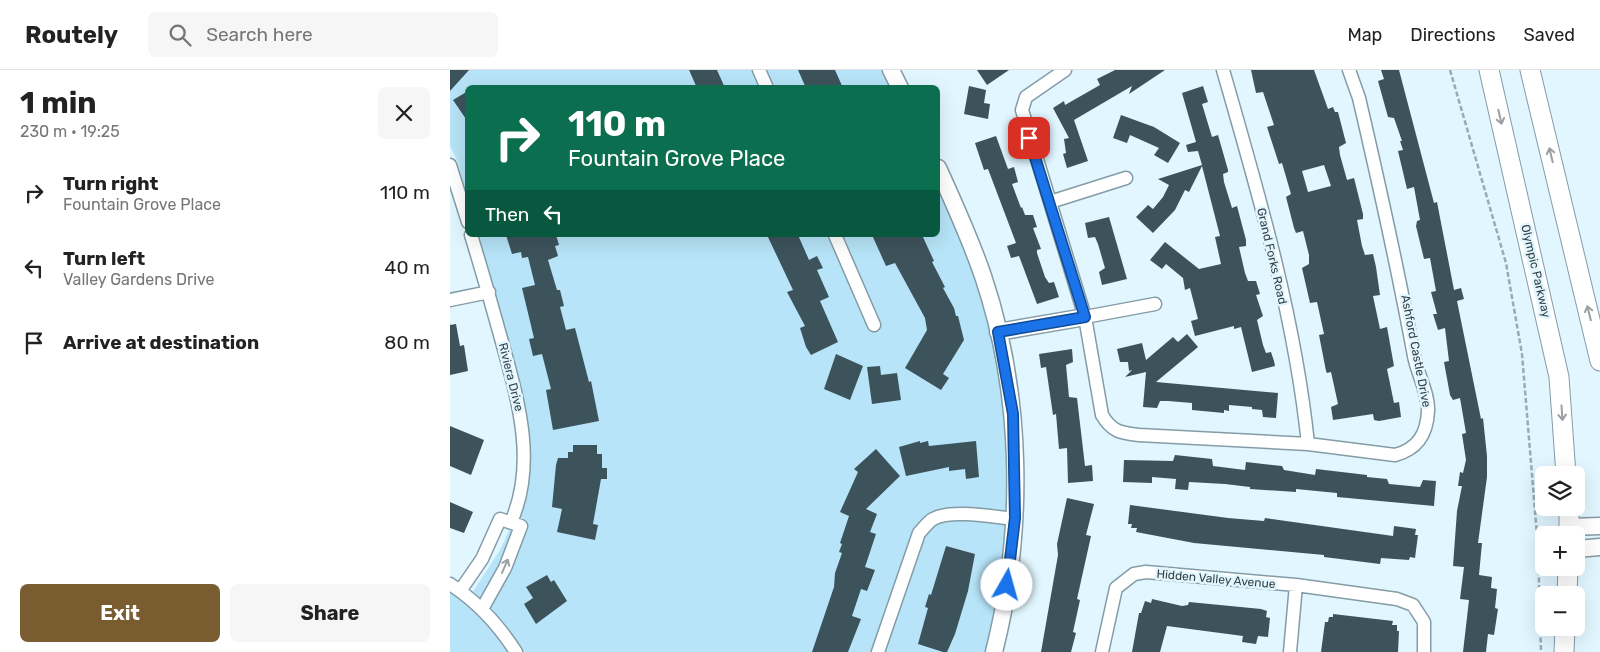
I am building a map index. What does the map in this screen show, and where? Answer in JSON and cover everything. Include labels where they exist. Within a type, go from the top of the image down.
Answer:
[{"type":"main road","name":"Olympic Parkway","points":[[1489,70],[1559,377],[1565,466]]},
{"type":"main road","points":[[1530,70],[1600,360]]},
{"type":"main road","points":[[1564,652],[1565,636]]},
{"type":"street","points":[[759,70],[766,85]]},
{"type":"street","points":[[891,70],[898,85]]},
{"type":"street","name":"Ashford Castle Drive","points":[[1065,70],[1026,98],[1022,110],[1085,317],[1102,415],[1108,426],[1117,433],[1139,436],[1308,444],[1395,455],[1408,452],[1422,440],[1428,409],[1415,360],[1404,293],[1359,98],[1349,70]]},
{"type":"street","name":"Grand Forks Road","points":[[1223,70],[1254,176],[1297,364],[1308,444]]},
{"type":"street","points":[[450,165],[465,212]]},
{"type":"street","points":[[940,172],[962,220],[983,277],[998,332],[1013,414],[1015,518],[1003,618],[994,652]]},
{"type":"street","points":[[1050,202],[1126,178]]},
{"type":"street","name":"Riviera Drive","points":[[472,237],[489,292],[520,406],[524,437],[524,472],[511,522]]},
{"type":"street","points":[[836,237],[874,325]]},
{"type":"street","points":[[450,300],[489,292]]},
{"type":"street","points":[[998,332],[1155,304]]},
{"type":"street","points":[[878,652],[919,533],[926,525],[934,519],[953,514],[1015,518]]},
{"type":"street","points":[[482,609],[505,568],[521,526],[500,519],[482,559],[455,587],[482,609],[504,634],[516,652]]},
{"type":"street","points":[[1585,528],[1600,526]]},
{"type":"street","points":[[1585,549],[1600,548]]},
{"type":"street","name":"Hidden Valley Avenue","points":[[1102,652],[1116,588],[1134,574],[1146,572],[1296,585],[1397,599],[1413,604],[1424,622],[1424,652]]},
{"type":"street","points":[[1290,652],[1296,585]]},
{"type":"path","points":[[1450,70],[1506,263],[1522,354],[1535,509]]},
{"type":"path","points":[[1536,516],[1541,652]]},
{"type":"shaded area","points":[[450,70],[892,70],[899,85],[465,85],[465,189],[457,160],[450,146]]},
{"type":"shaded area","points":[[940,171],[983,275],[1016,464],[995,652],[450,652],[450,578],[472,593],[500,550],[511,526],[524,438],[477,237],[940,237]]},
{"type":"building","points":[[450,70],[469,70],[450,91]]},
{"type":"building","points":[[689,70],[717,70],[724,85],[696,85]]},
{"type":"building","points":[[798,70],[835,70],[842,85],[805,85]]},
{"type":"building","points":[[977,70],[1009,70],[987,85]]},
{"type":"building","points":[[1115,70],[1165,70],[1129,94],[1132,86],[1074,120],[1088,161],[1067,168],[1063,154],[1066,153],[1064,139],[1069,138],[1053,108],[1064,101],[1065,105],[1100,85],[1097,79]]},
{"type":"building","points":[[1251,70],[1314,70],[1328,109],[1333,107],[1335,112],[1338,112],[1346,143],[1339,147],[1340,155],[1347,180],[1354,178],[1363,214],[1363,219],[1357,220],[1365,255],[1373,254],[1380,295],[1373,296],[1380,329],[1387,327],[1394,366],[1387,369],[1394,403],[1399,402],[1401,417],[1379,421],[1374,420],[1373,414],[1333,420],[1331,407],[1338,404],[1331,372],[1327,373],[1326,371],[1319,335],[1324,334],[1317,302],[1310,303],[1302,268],[1309,264],[1309,255],[1303,231],[1296,233],[1294,228],[1286,197],[1291,194],[1282,163],[1279,164],[1267,127],[1274,125],[1263,92],[1256,93]],"holes":[[[1324,165],[1331,186],[1308,192],[1302,171]]]},
{"type":"building","points":[[1381,70],[1399,70],[1434,203],[1437,202],[1454,290],[1461,288],[1464,299],[1457,301],[1481,419],[1483,418],[1487,456],[1487,477],[1478,543],[1482,543],[1479,575],[1492,577],[1491,588],[1497,589],[1495,608],[1498,609],[1494,635],[1488,634],[1486,652],[1463,652],[1469,600],[1460,599],[1464,567],[1453,566],[1457,511],[1462,486],[1458,486],[1460,472],[1463,473],[1466,460],[1462,434],[1466,433],[1460,398],[1453,400],[1450,395],[1444,362],[1449,361],[1445,328],[1438,330],[1433,314],[1437,314],[1431,292],[1436,291],[1430,258],[1424,259],[1416,226],[1417,221],[1420,220],[1414,187],[1407,189],[1398,151],[1403,150],[1400,141],[1402,141],[1394,118],[1388,117],[1378,81],[1384,79]]},
{"type":"building","points":[[969,86],[986,90],[984,103],[990,104],[988,119],[964,114]]},
{"type":"building","points":[[1203,86],[1208,102],[1202,104],[1212,137],[1218,135],[1228,170],[1228,172],[1223,174],[1224,182],[1232,208],[1237,206],[1246,240],[1246,246],[1239,247],[1245,273],[1248,281],[1256,281],[1260,294],[1256,295],[1263,316],[1257,320],[1263,345],[1266,353],[1271,352],[1275,366],[1252,372],[1241,327],[1234,329],[1234,326],[1195,336],[1191,321],[1198,319],[1190,288],[1185,290],[1183,278],[1166,264],[1162,269],[1150,260],[1165,242],[1199,269],[1221,264],[1215,237],[1220,236],[1202,166],[1189,192],[1185,190],[1175,210],[1153,233],[1136,217],[1148,205],[1153,209],[1163,197],[1169,185],[1158,179],[1202,165],[1198,151],[1188,152],[1186,145],[1196,142],[1182,93]]},
{"type":"building","points":[[465,93],[465,118],[453,100]]},
{"type":"building","points":[[1121,115],[1154,127],[1180,143],[1168,163],[1154,155],[1159,148],[1130,135],[1127,143],[1113,138]]},
{"type":"building","points":[[996,136],[1008,169],[1014,167],[1018,182],[1012,184],[1021,208],[1025,215],[1033,215],[1037,227],[1033,228],[1041,249],[1037,250],[1037,253],[1045,277],[1049,283],[1054,282],[1059,297],[1037,304],[1019,256],[1011,258],[1007,246],[1016,243],[988,169],[984,170],[975,143]]},
{"type":"building","points":[[1109,217],[1127,279],[1102,285],[1099,272],[1105,268],[1095,237],[1088,238],[1085,223]]},
{"type":"building","points":[[507,237],[557,237],[559,245],[555,246],[558,256],[548,260],[557,290],[560,290],[564,306],[560,307],[566,330],[575,328],[589,382],[591,381],[599,421],[553,430],[546,390],[551,389],[542,354],[533,356],[529,339],[534,338],[522,288],[535,285],[528,257],[522,258],[521,252],[512,254]]},
{"type":"building","points":[[768,237],[799,237],[809,260],[817,256],[823,268],[817,270],[829,297],[820,301],[838,342],[811,355],[806,347],[800,328],[805,326],[787,292],[793,290]]},
{"type":"building","points":[[873,237],[923,237],[934,261],[932,262],[945,287],[943,288],[954,308],[956,316],[958,316],[964,340],[943,374],[949,378],[941,390],[905,368],[927,330],[925,318],[895,263],[886,266]]},
{"type":"building","points":[[456,324],[460,346],[464,345],[468,371],[450,375],[450,325]]},
{"type":"building","points":[[1187,334],[1198,347],[1156,382],[1278,393],[1276,418],[1263,417],[1262,410],[1252,409],[1252,407],[1229,405],[1229,411],[1224,410],[1224,413],[1192,410],[1192,403],[1168,401],[1160,401],[1157,408],[1143,407],[1146,372],[1125,377],[1132,370],[1129,371],[1128,362],[1120,362],[1117,349],[1142,343],[1146,360],[1173,337],[1178,342]]},
{"type":"building","points":[[1072,349],[1073,362],[1066,365],[1069,397],[1077,398],[1085,466],[1092,465],[1093,481],[1068,483],[1067,448],[1059,449],[1056,414],[1053,415],[1046,367],[1041,368],[1039,354]]},
{"type":"building","points":[[836,354],[863,366],[850,400],[824,389]]},
{"type":"building","points":[[880,366],[881,375],[897,373],[901,400],[872,404],[867,367]]},
{"type":"building","points":[[450,426],[484,440],[471,475],[450,466]]},
{"type":"building","points":[[920,441],[920,443],[928,441],[929,446],[976,441],[979,477],[966,479],[965,469],[949,471],[949,467],[906,476],[899,447]]},
{"type":"building","points":[[573,445],[597,445],[597,454],[602,454],[602,468],[607,468],[607,479],[601,479],[593,524],[598,525],[595,540],[557,532],[562,509],[552,507],[556,465],[558,458],[568,458],[568,452],[573,452]]},
{"type":"building","points":[[876,449],[900,476],[866,509],[877,514],[870,532],[876,534],[865,567],[875,570],[867,591],[861,589],[852,616],[861,619],[848,652],[812,652],[834,587],[835,573],[842,553],[839,552],[842,544],[840,543],[849,516],[840,512],[858,472],[854,469]]},
{"type":"building","points":[[1175,455],[1212,459],[1213,466],[1245,470],[1246,462],[1282,466],[1284,470],[1315,475],[1316,469],[1367,475],[1367,477],[1387,479],[1389,484],[1420,487],[1423,480],[1436,481],[1434,506],[1337,497],[1337,493],[1296,489],[1296,492],[1250,489],[1250,487],[1225,484],[1189,482],[1188,490],[1175,489],[1176,479],[1152,477],[1152,483],[1123,482],[1124,460],[1173,461]]},
{"type":"building","points":[[1067,498],[1094,504],[1086,535],[1091,536],[1077,599],[1080,600],[1073,632],[1076,633],[1071,652],[1041,652],[1058,555],[1057,544]]},
{"type":"building","points":[[450,502],[473,512],[464,533],[450,528]]},
{"type":"building","points":[[1130,505],[1228,518],[1264,521],[1265,518],[1393,536],[1394,526],[1416,529],[1415,535],[1418,535],[1415,558],[1410,557],[1409,560],[1381,558],[1380,564],[1324,557],[1324,555],[1194,543],[1136,532],[1137,528],[1131,528],[1132,524],[1128,524]]},
{"type":"building","points":[[946,546],[975,554],[968,591],[955,634],[947,652],[943,652],[918,644],[928,608],[925,607],[929,594],[931,595]]},
{"type":"building","points":[[547,575],[551,582],[554,580],[567,601],[536,624],[524,604],[533,598],[526,587]]},
{"type":"building","points":[[1152,599],[1182,606],[1188,605],[1189,602],[1261,609],[1267,611],[1266,617],[1270,618],[1268,637],[1258,636],[1256,644],[1242,642],[1243,636],[1167,626],[1160,652],[1132,652],[1139,613],[1141,613],[1145,601],[1151,603]]},
{"type":"building","points":[[1333,614],[1393,621],[1392,625],[1397,625],[1397,631],[1399,631],[1398,652],[1321,652],[1325,622],[1328,622],[1329,617],[1333,617]]},
{"type":"route","points":[[1007,585],[1015,518],[1013,414],[998,332],[1085,317],[1029,138]]}]
